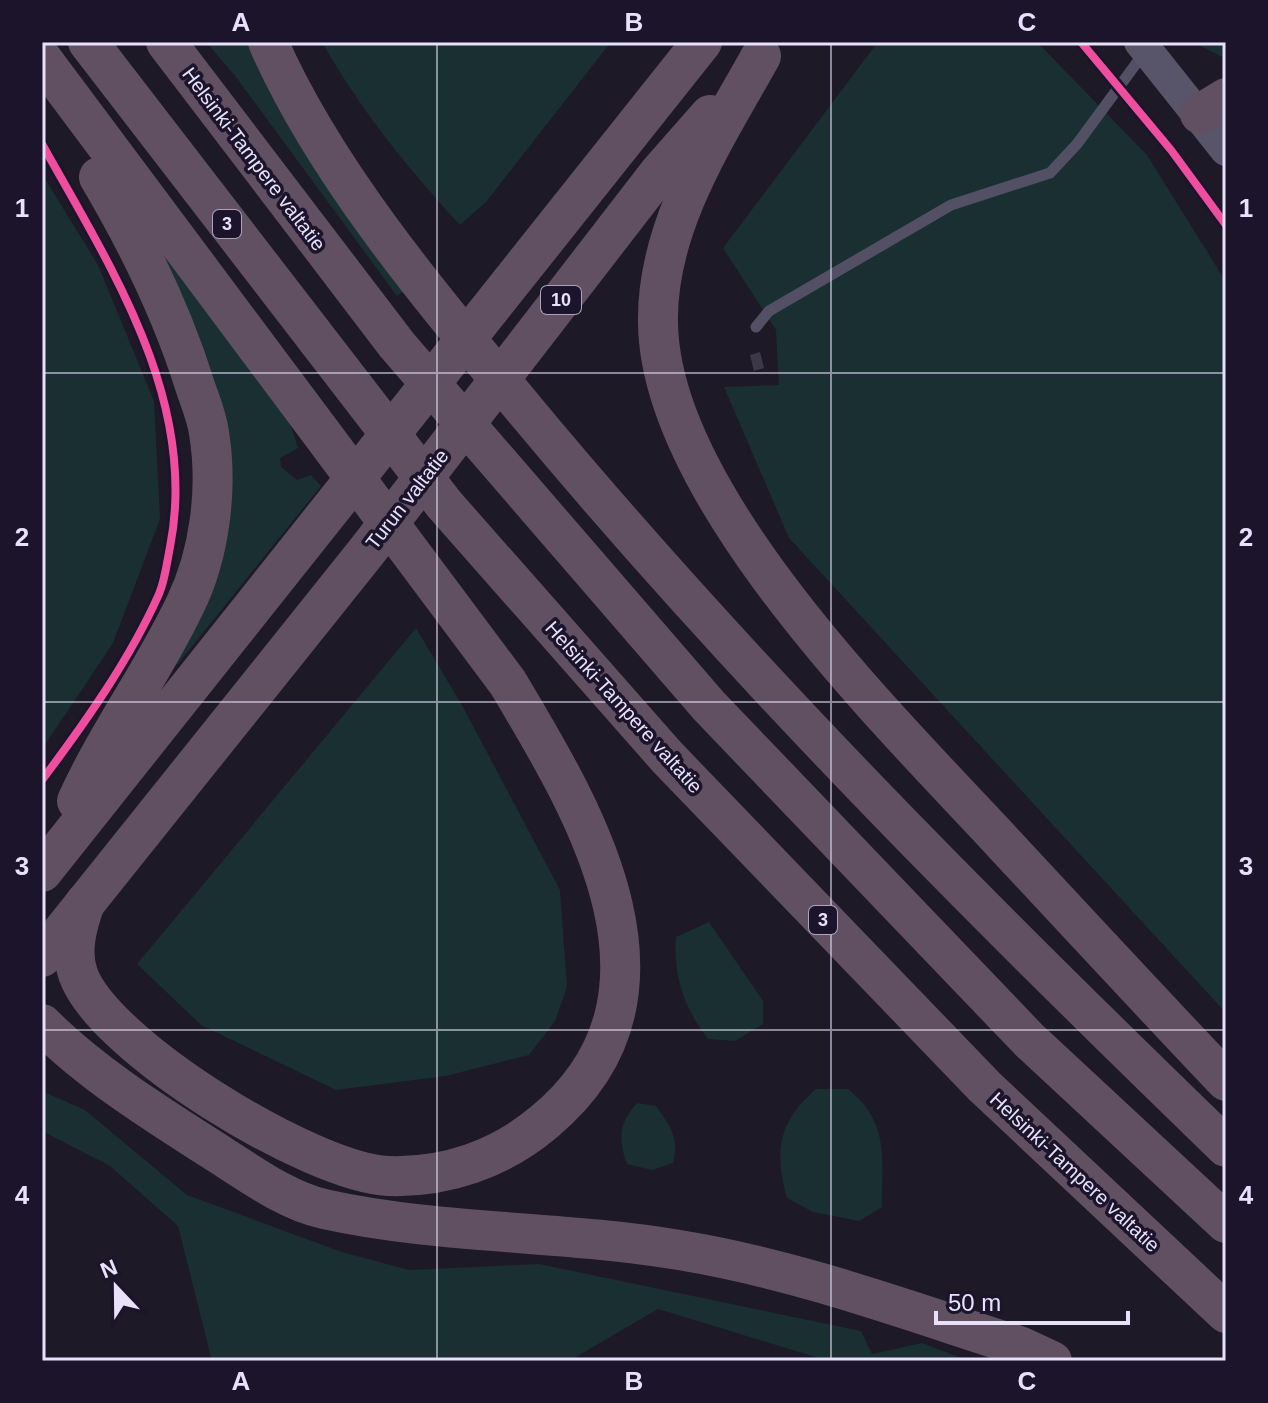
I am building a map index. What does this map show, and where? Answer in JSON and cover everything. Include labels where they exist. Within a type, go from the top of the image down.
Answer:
[{"type":"highway","name":"Helsinki-Tampere valtatie","points":[[88,42],[444,504],[667,757],[985,1087],[1226,1313]]},
{"type":"highway","name":"Helsinki-Tampere valtatie","points":[[166,42],[397,345],[498,466],[709,706],[1018,1029],[1226,1223]]},
{"type":"highway","points":[[268,42],[360,200],[434,301],[553,444],[720,636],[839,762],[960,886],[1226,1147]]},
{"type":"highway","name":"10","points":[[45,868],[702,42]]},
{"type":"highway","points":[[767,49],[704,157],[676,224],[664,267],[658,322],[666,382],[679,428],[739,532],[838,661],[910,743],[1226,1081]]},
{"type":"highway","name":"Turun valtatie","points":[[42,957],[367,551],[659,173],[767,49]]},
{"type":"highway","points":[[42,59],[79,113],[508,683],[579,806],[606,869],[619,925],[618,981],[611,1022],[595,1064],[569,1102],[533,1131],[487,1158],[441,1175],[386,1176],[338,1165],[269,1135],[210,1101],[103,1013],[88,994],[75,957],[85,903]]},
{"type":"highway","points":[[45,868],[93,766],[187,602],[207,539],[211,489],[209,432],[188,365],[134,238],[87,156],[79,113]]},
{"type":"highway","points":[[47,1034],[191,1136],[264,1183],[321,1209],[473,1231],[578,1237],[677,1249],[769,1267],[1022,1347],[1052,1361]]},
{"type":"main road","points":[[1144,46],[1213,106],[1226,150]]},
{"type":"lane","points":[[756,327],[769,311],[951,205],[1050,173],[1077,144],[1144,46]]},
{"type":"green space","points":[[206,42],[248,42],[256,62],[409,287],[397,296],[236,77]]},
{"type":"green space","points":[[322,42],[611,42],[486,202],[460,225],[385,137]]},
{"type":"green space","points":[[878,42],[1037,42],[1147,155],[1226,282],[1226,1013],[789,538],[724,387],[779,385],[776,330],[723,248]]},
{"type":"green space","points":[[1193,42],[1226,42],[1226,59]]},
{"type":"green space","points":[[42,174],[98,265],[154,401],[160,519],[113,643],[42,749]]},
{"type":"green space","points":[[158,249],[164,250],[286,410],[298,448],[280,458],[281,467],[297,480],[311,475],[321,486],[177,665],[173,660],[221,524]]},
{"type":"green space","points":[[416,628],[463,707],[560,890],[567,987],[555,1021],[529,1055],[446,1076],[336,1090],[201,1025],[137,964]]},
{"type":"green space","points":[[709,922],[763,1001],[763,1024],[735,1041],[708,1039],[692,1015],[678,978],[676,937]]},
{"type":"green space","points":[[816,1089],[848,1089],[862,1102],[877,1129],[882,1158],[882,1207],[859,1221],[813,1212],[787,1198],[781,1166],[782,1138],[794,1113]]},
{"type":"green space","points":[[44,1092],[85,1110],[187,1195],[342,1252],[409,1270],[539,1264],[861,1331],[872,1354],[922,1343],[969,1361],[829,1361],[658,1309],[569,1361],[212,1361],[178,1226],[110,1166],[42,1131]]},
{"type":"green space","points":[[637,1103],[656,1106],[666,1120],[674,1139],[673,1163],[652,1170],[627,1164],[622,1132],[627,1117]]},
{"type":"building","points":[[760,352],[764,368],[754,371],[750,355]]},
{"type":"cycle path","points":[[1081,42],[1171,150],[1226,225]]},
{"type":"cycle path","points":[[42,144],[95,238],[142,336],[160,387],[172,440],[176,493],[170,547],[159,594],[106,690],[42,780]]}]
